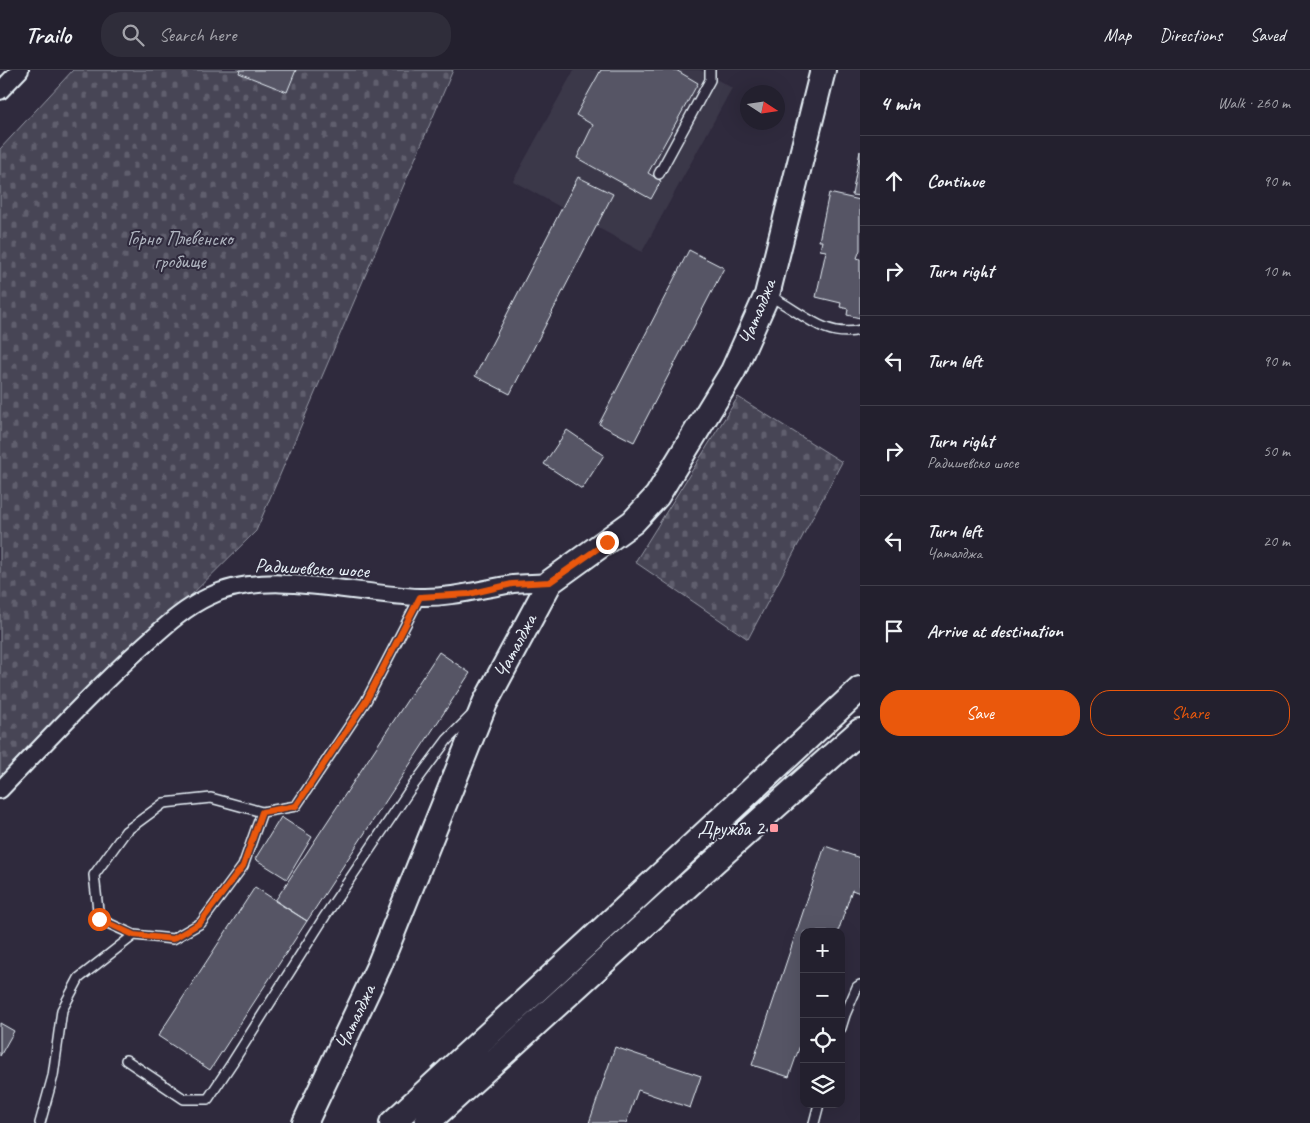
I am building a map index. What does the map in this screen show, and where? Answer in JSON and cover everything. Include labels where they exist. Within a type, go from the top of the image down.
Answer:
[{"type":"street","points":[[0,90],[20,70]]},
{"type":"street","name":"Чаталджа","points":[[305,1123],[379,966],[485,703],[550,582],[633,522],[657,496],[733,371],[767,294],[823,70]]},
{"type":"street","name":"Радишевско шосе","points":[[0,790],[110,675],[181,612],[211,595],[242,586],[274,584],[420,597],[469,594],[512,584],[550,582]]},
{"type":"street","points":[[392,1123],[582,949],[860,689]]},
{"type":"street","points":[[427,1123],[606,961],[708,865],[860,731]]},
{"type":"lane","points":[[659,174],[710,80],[710,70]]},
{"type":"lane","points":[[767,294],[778,299],[812,322],[832,331],[860,330]]},
{"type":"lane","points":[[262,812],[243,866],[200,923],[173,939],[134,935],[99,919],[94,875],[126,831],[164,803],[211,798],[262,812],[296,806],[366,701],[420,597]]},
{"type":"lane","points":[[126,1060],[184,1099],[208,1099],[325,916],[409,791],[447,740],[485,703]]},
{"type":"lane","points":[[40,1123],[52,1076],[62,1010],[78,978],[134,935]]},
{"type":"lane","points":[[845,1018],[857,987],[860,985]]},
{"type":"lane","points":[[814,1123],[818,1108]]},
{"type":"shaded area","points":[[574,70],[700,70],[732,88],[642,252],[513,181]]},
{"type":"green space","name":"Горно Плевенско гробище","points":[[73,70],[453,70],[256,531],[0,784],[0,149]]},
{"type":"green space","points":[[738,397],[842,462],[748,639],[635,562]]},
{"type":"building","points":[[240,70],[296,70],[287,92],[239,73]]},
{"type":"building","points":[[601,70],[676,70],[698,83],[648,173],[661,181],[651,199],[577,158],[593,125],[576,115]]},
{"type":"building","points":[[860,151],[860,196],[852,195]]},
{"type":"building","points":[[578,177],[613,194],[510,394],[475,376]]},
{"type":"building","points":[[829,193],[860,200],[860,250],[857,258],[860,259],[860,318],[847,315],[848,309],[840,307],[841,303],[816,297],[826,251],[820,250],[822,241],[819,241]]},
{"type":"building","points":[[689,250],[724,268],[634,442],[599,424]]},
{"type":"building","points":[[567,430],[604,455],[582,489],[544,464]]},
{"type":"building","points":[[439,652],[470,673],[307,921],[275,901]]},
{"type":"building","points":[[281,817],[312,837],[287,879],[255,859]]},
{"type":"building","points":[[825,846],[860,858],[860,893],[852,890],[839,928],[800,928],[800,1045],[789,1077],[752,1065]]},
{"type":"building","points":[[255,887],[307,921],[210,1070],[158,1036]]},
{"type":"building","points":[[0,1023],[14,1031],[0,1056]]},
{"type":"building","points":[[615,1047],[701,1076],[690,1108],[638,1090],[626,1123],[589,1123]]},
{"type":"place","name":"Дружба 2","points":[[774,828]]},
{"type":"route","points":[[99,919],[134,935],[173,939],[200,923],[243,866],[262,812],[296,806],[366,701],[420,597],[469,594],[512,584],[550,582],[607,542]]}]
